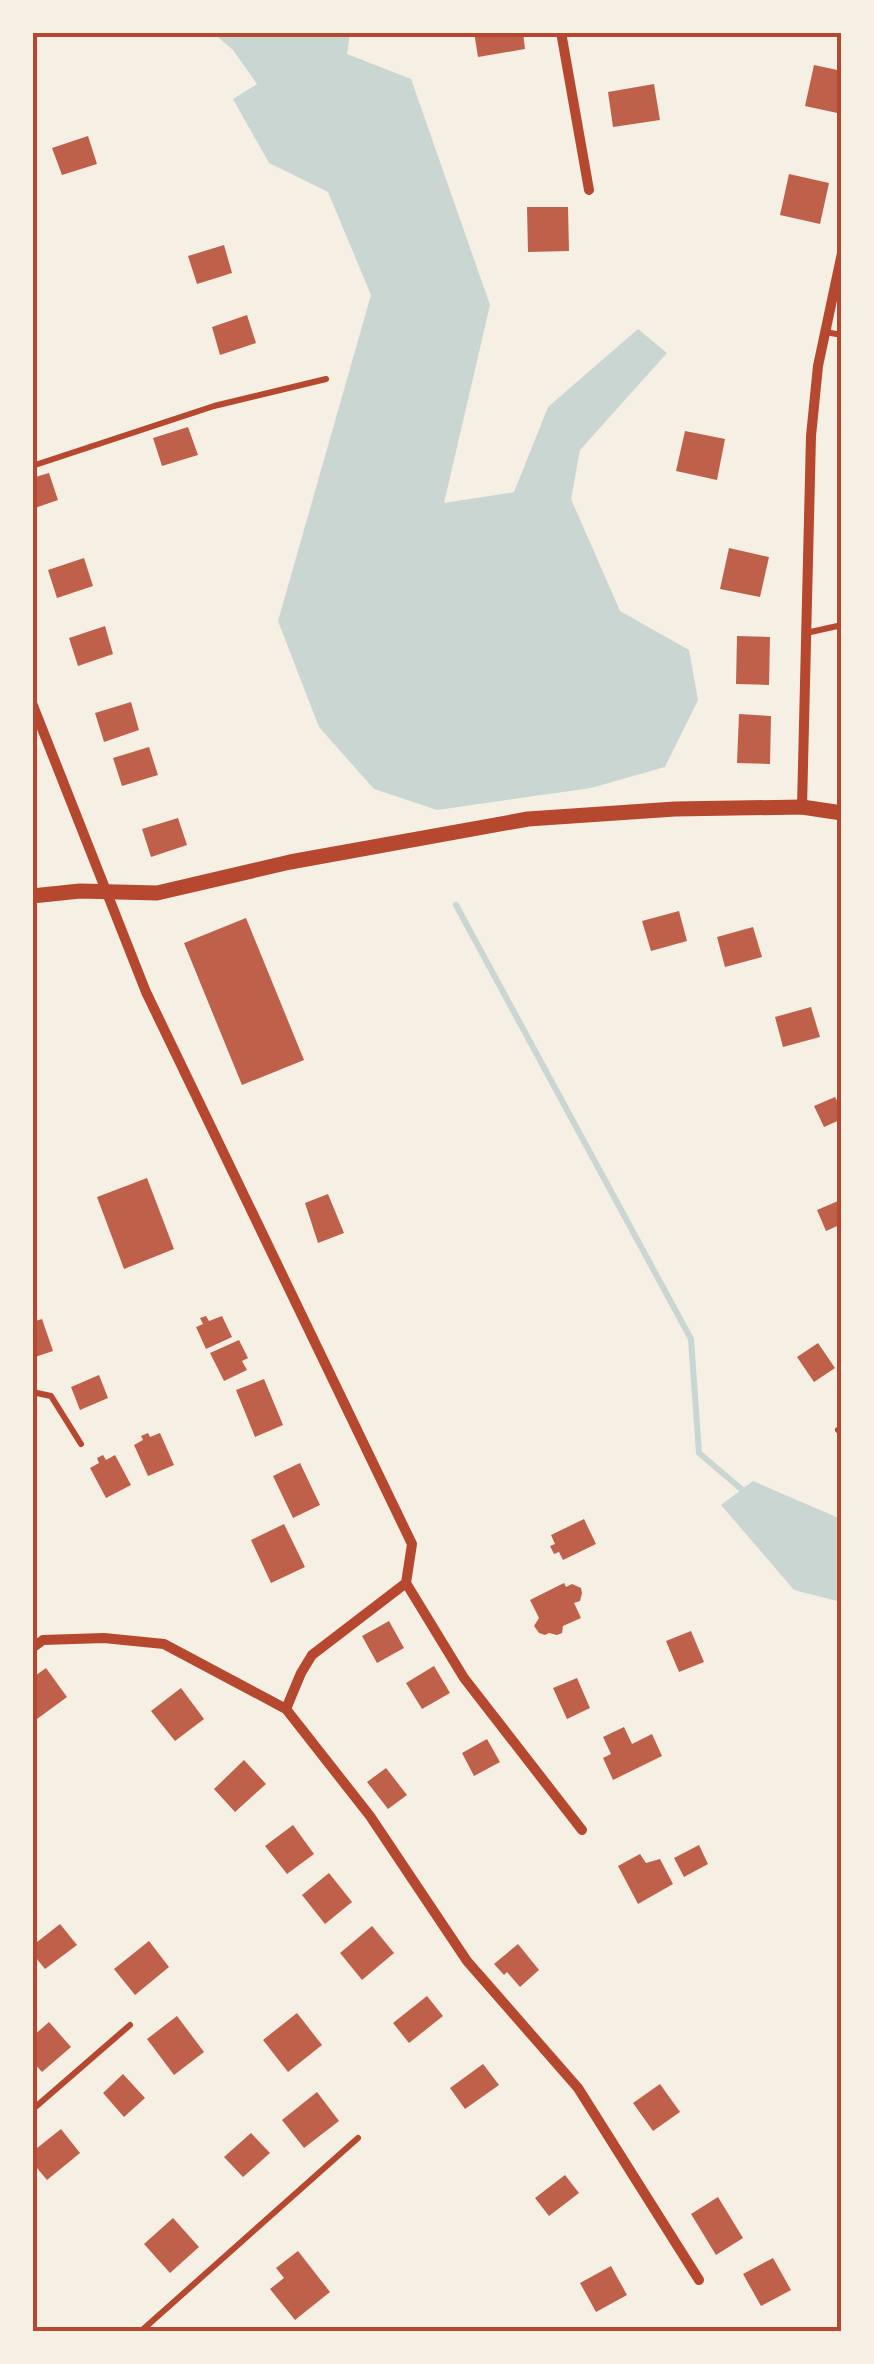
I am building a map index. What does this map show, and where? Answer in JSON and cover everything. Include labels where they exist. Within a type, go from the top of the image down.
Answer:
[{"type":"street","points":[[561,32],[588,190]]},
{"type":"street","points":[[802,807],[811,436],[818,366],[842,254]]},
{"type":"street","points":[[32,703],[146,992],[412,1544],[406,1583],[464,1678],[582,1830]]},
{"type":"street","points":[[32,896],[80,891],[157,893],[290,862],[528,819],[639,810],[802,807],[842,813]]},
{"type":"street","points":[[286,1709],[312,1655],[406,1583]]},
{"type":"street","points":[[32,1648],[42,1640],[104,1638],[164,1644],[286,1709],[370,1816],[467,1961],[578,2088],[699,2280]]},
{"type":"lane","points":[[825,332],[842,334]]},
{"type":"lane","points":[[32,466],[214,406],[326,379]]},
{"type":"lane","points":[[806,633],[842,625]]},
{"type":"lane","points":[[32,1392],[51,1396],[81,1444]]},
{"type":"lane","points":[[32,2110],[130,2025]]},
{"type":"lane","points":[[140,2332],[358,2138]]},
{"type":"shaded area","points":[[213,33],[350,33],[347,54],[411,79],[490,305],[444,503],[514,492],[548,407],[638,329],[667,353],[580,450],[571,499],[620,611],[689,650],[698,700],[665,767],[591,788],[437,810],[374,789],[319,727],[278,621],[371,295],[328,192],[269,163],[233,99],[257,84],[233,50]]},
{"type":"shaded area","points":[[753,1481],[841,1519],[841,1602],[794,1590],[721,1505]]},
{"type":"building","points":[[474,32],[523,32],[525,49],[478,57]]},
{"type":"building","points":[[814,65],[842,71],[842,114],[805,106]]},
{"type":"building","points":[[654,84],[660,120],[613,127],[608,92]]},
{"type":"building","points":[[88,136],[97,164],[62,175],[52,148]]},
{"type":"building","points":[[789,174],[829,183],[820,224],[780,215]]},
{"type":"building","points":[[527,207],[568,207],[569,251],[528,252]]},
{"type":"building","points":[[224,245],[232,273],[197,284],[188,256]]},
{"type":"building","points":[[247,315],[256,343],[220,355],[212,327]]},
{"type":"building","points":[[188,427],[198,455],[162,466],[153,438]]},
{"type":"building","points":[[685,431],[725,439],[717,480],[676,471]]},
{"type":"building","points":[[49,473],[58,500],[32,509],[32,478]]},
{"type":"building","points":[[729,548],[769,557],[760,597],[720,589]]},
{"type":"building","points":[[84,558],[93,586],[57,598],[48,570]]},
{"type":"building","points":[[105,626],[113,654],[78,666],[69,638]]},
{"type":"building","points":[[737,636],[770,637],[769,685],[736,684]]},
{"type":"building","points":[[131,702],[139,730],[104,742],[95,713]]},
{"type":"building","points":[[739,714],[771,716],[770,764],[737,763]]},
{"type":"building","points":[[149,747],[158,775],[122,786],[113,758]]},
{"type":"building","points":[[178,818],[187,845],[151,857],[142,829]]},
{"type":"building","points":[[679,911],[687,941],[651,951],[642,921]]},
{"type":"building","points":[[246,918],[304,1060],[242,1085],[184,943]]},
{"type":"building","points":[[753,927],[762,957],[725,967],[717,937]]},
{"type":"building","points":[[811,1007],[820,1037],[783,1047],[775,1017]]},
{"type":"building","points":[[835,1097],[842,1119],[824,1127],[814,1106]]},
{"type":"building","points":[[147,1178],[174,1249],[124,1269],[97,1197]]},
{"type":"building","points":[[328,1194],[344,1233],[318,1243],[305,1203]]},
{"type":"building","points":[[838,1201],[842,1224],[826,1231],[817,1210]]},
{"type":"building","points":[[206,1316],[209,1321],[222,1316],[232,1337],[206,1349],[196,1327],[203,1324],[200,1318]]},
{"type":"building","points":[[42,1319],[53,1351],[32,1358],[32,1322]]},
{"type":"building","points":[[239,1340],[248,1358],[242,1361],[247,1370],[224,1381],[210,1353]]},
{"type":"building","points":[[818,1343],[835,1368],[814,1382],[797,1357]]},
{"type":"building","points":[[99,1375],[108,1398],[80,1410],[71,1387]]},
{"type":"building","points":[[264,1379],[283,1425],[255,1437],[236,1390]]},
{"type":"building","points":[[148,1433],[150,1437],[160,1433],[174,1465],[148,1476],[134,1445]]},
{"type":"building","points":[[103,1455],[106,1460],[115,1455],[131,1485],[106,1498],[90,1468]]},
{"type":"building","points":[[300,1463],[320,1505],[293,1518],[273,1476]]},
{"type":"building","points":[[584,1519],[596,1544],[563,1560],[559,1552],[554,1554],[551,1535]]},
{"type":"building","points":[[284,1524],[305,1567],[271,1583],[251,1540]]},
{"type":"building","points":[[564,1583],[566,1587],[572,1584],[581,1588],[580,1601],[574,1603],[581,1618],[563,1626],[562,1633],[557,1635],[539,1633],[534,1626],[539,1618],[530,1600]]},
{"type":"building","points":[[389,1621],[404,1648],[377,1663],[362,1636]]},
{"type":"building","points":[[691,1631],[704,1662],[679,1672],[666,1641]]},
{"type":"building","points":[[434,1666],[450,1693],[422,1709],[406,1683]]},
{"type":"building","points":[[46,1668],[67,1697],[37,1719],[32,1712],[32,1678]]},
{"type":"building","points":[[577,1678],[590,1708],[567,1719],[553,1688]]},
{"type":"building","points":[[181,1688],[204,1719],[175,1741],[151,1711]]},
{"type":"building","points":[[624,1727],[632,1744],[652,1734],[662,1756],[613,1780],[603,1758],[611,1754],[603,1737]]},
{"type":"building","points":[[487,1739],[500,1762],[474,1776],[462,1753]]},
{"type":"building","points":[[244,1760],[266,1784],[235,1812],[214,1789]]},
{"type":"building","points":[[386,1768],[407,1795],[388,1809],[367,1782]]},
{"type":"building","points":[[293,1825],[314,1854],[287,1874],[265,1846]]},
{"type":"building","points":[[699,1845],[708,1864],[684,1877],[674,1858]]},
{"type":"building","points":[[640,1854],[646,1863],[660,1859],[673,1884],[638,1904],[618,1866]]},
{"type":"building","points":[[329,1873],[352,1902],[325,1924],[302,1895]]},
{"type":"building","points":[[60,1924],[77,1945],[45,1969],[32,1953],[32,1946]]},
{"type":"building","points":[[372,1926],[394,1953],[362,1980],[340,1953]]},
{"type":"building","points":[[149,1941],[169,1967],[135,1995],[114,1969]]},
{"type":"building","points":[[518,1944],[539,1970],[520,1987],[494,1964]]},
{"type":"building","points":[[427,1996],[443,2016],[409,2043],[393,2023]]},
{"type":"building","points":[[297,2013],[322,2045],[288,2072],[263,2040]]},
{"type":"building","points":[[177,2016],[204,2052],[174,2075],[147,2039]]},
{"type":"building","points":[[49,2022],[71,2047],[42,2072],[32,2061],[32,2037]]},
{"type":"building","points":[[483,2064],[499,2085],[465,2109],[450,2088]]},
{"type":"building","points":[[123,2074],[145,2098],[124,2117],[103,2093]]},
{"type":"building","points":[[660,2084],[680,2112],[653,2131],[633,2103]]},
{"type":"building","points":[[317,2092],[339,2121],[304,2148],[282,2120]]},
{"type":"building","points":[[61,2129],[80,2153],[47,2180],[32,2162],[32,2152]]},
{"type":"building","points":[[251,2133],[270,2153],[243,2177],[224,2157]]},
{"type":"building","points":[[565,2175],[579,2193],[549,2216],[535,2198]]},
{"type":"building","points":[[718,2197],[743,2238],[716,2255],[691,2214]]},
{"type":"building","points":[[173,2218],[199,2247],[170,2273],[144,2244]]},
{"type":"building","points":[[298,2251],[330,2292],[295,2320],[270,2289],[284,2278],[276,2268]]},
{"type":"building","points":[[773,2258],[791,2290],[761,2306],[743,2274]]},
{"type":"building","points":[[611,2266],[627,2295],[596,2312],[580,2283]]},
{"type":"waterway","points":[[456,905],[691,1339],[699,1453],[746,1493]]}]
